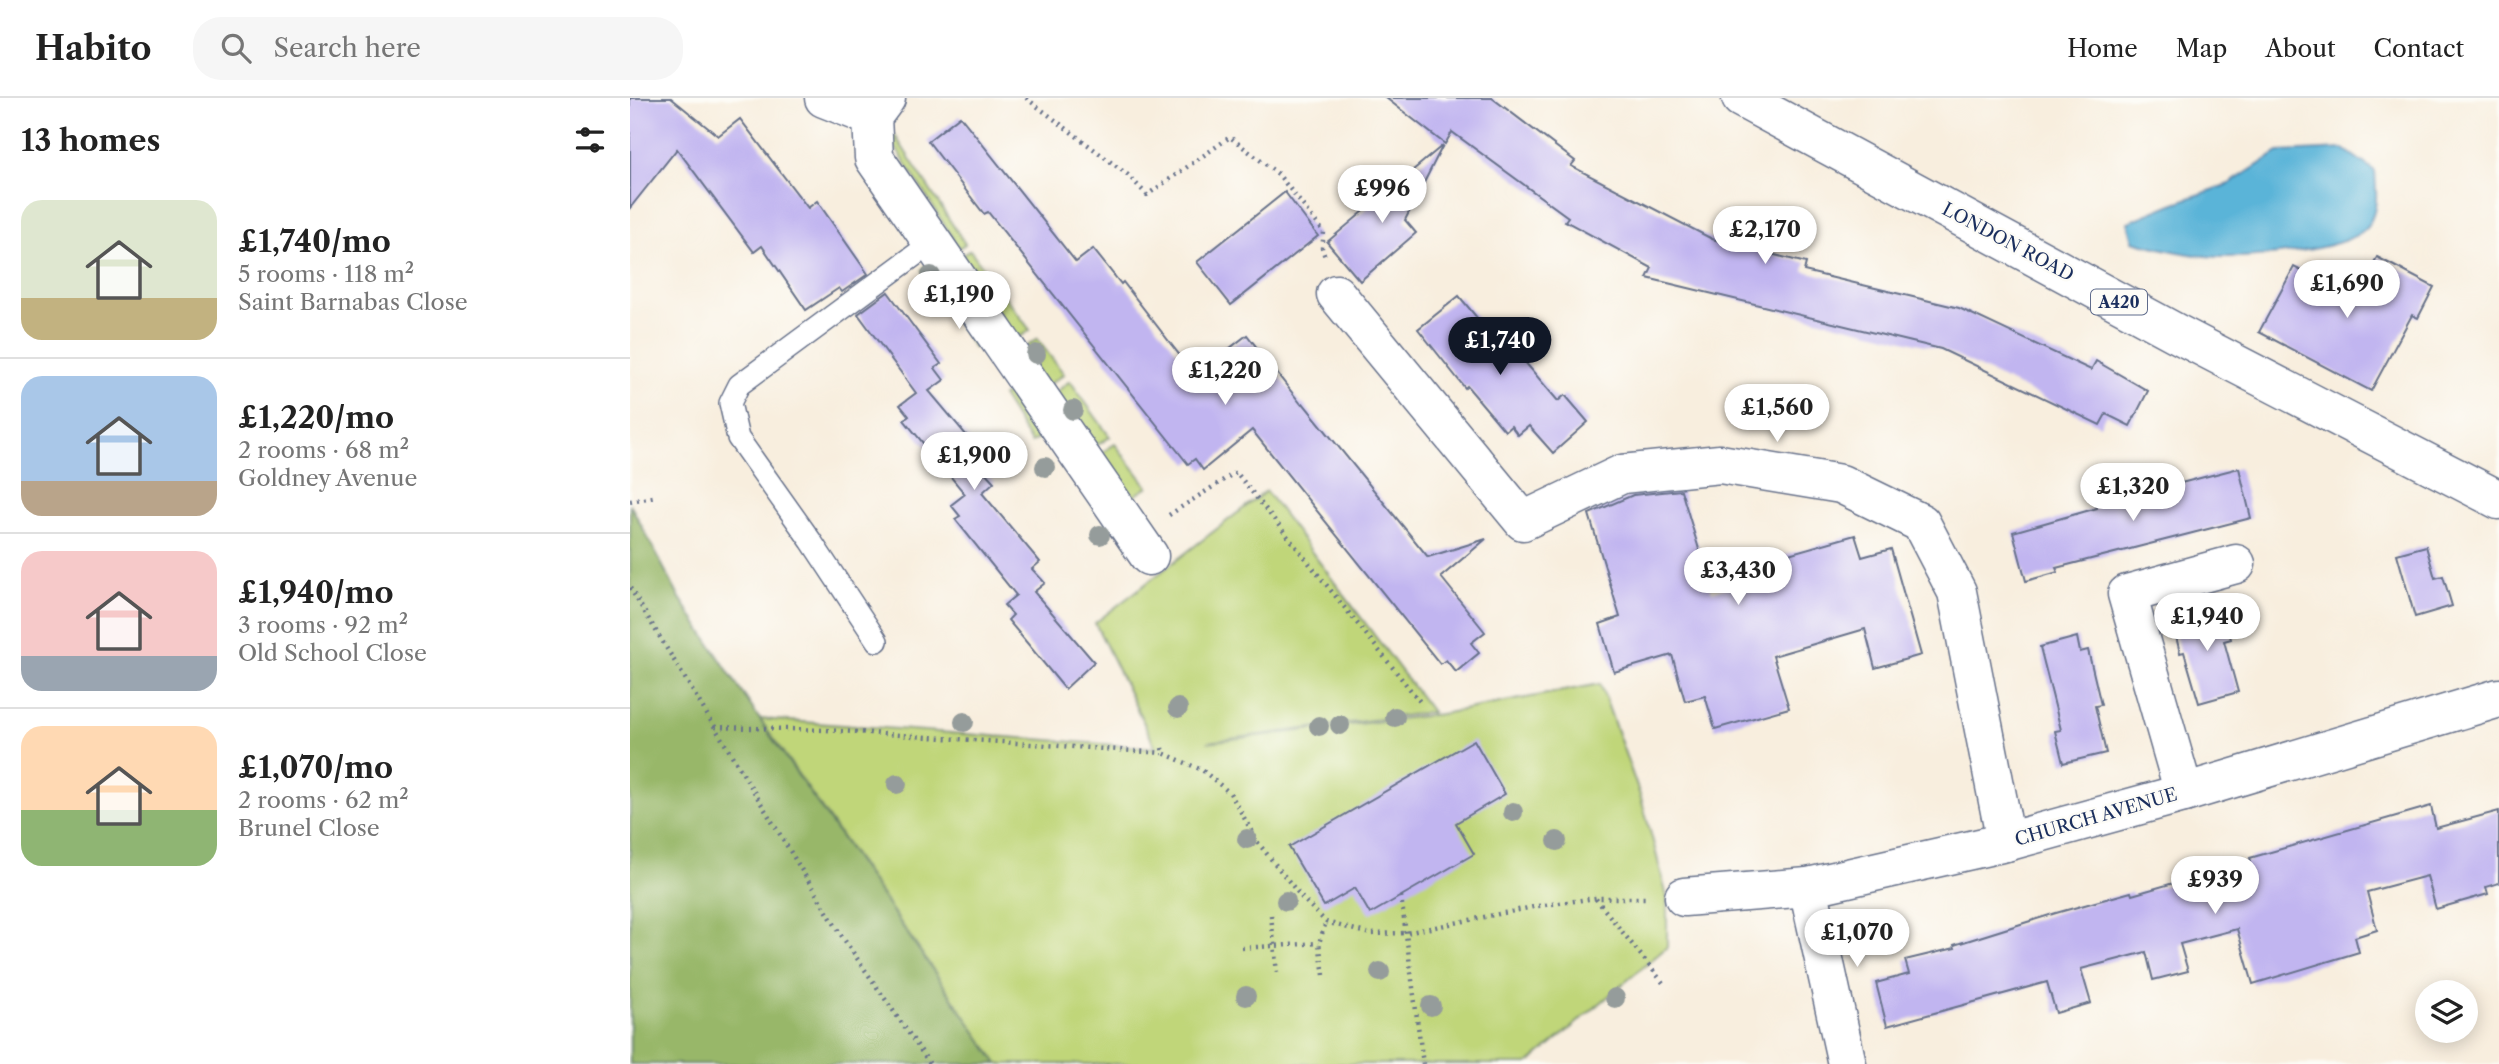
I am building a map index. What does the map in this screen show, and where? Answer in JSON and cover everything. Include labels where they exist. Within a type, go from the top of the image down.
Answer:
[{"type":"street","points":[[824,98],[879,108],[874,158],[934,241],[1142,546]]},
{"type":"street","name":"LONDON ROAD","points":[[1741,98],[2176,332],[2499,500]]},
{"type":"street","points":[[1336,294],[1523,521],[1622,474],[1720,464],[1841,484],[1921,523],[1957,592],[2006,842]]},
{"type":"street","points":[[2184,793],[2127,594],[2236,564]]},
{"type":"street","name":"CHURCH AVENUE","points":[[1684,897],[1808,887],[2006,842],[2184,793],[2499,698]]},
{"type":"street","points":[[1808,887],[1847,1064]]},
{"type":"lane","points":[[877,641],[738,438],[730,403],[739,385],[934,241]]},
{"type":"path","points":[[1027,98],[1128,175],[1147,195],[1230,137],[1278,174],[1324,232],[1322,248],[1336,294]]},
{"type":"path","points":[[1142,546],[1236,472],[1421,703]]},
{"type":"path","points":[[630,501],[653,496]]},
{"type":"path","points":[[630,588],[843,938],[930,1064]]},
{"type":"path","points":[[715,727],[826,730],[1162,750],[1202,770],[1230,793],[1259,844],[1303,899],[1326,922],[1370,934],[1406,933],[1538,906],[1596,898],[1684,897]]},
{"type":"path","points":[[1401,896],[1423,1064]]},
{"type":"path","points":[[1596,898],[1664,984]]},
{"type":"path","points":[[1271,915],[1277,973]]},
{"type":"path","points":[[1324,975],[1319,943],[1326,922]]},
{"type":"path","points":[[1242,948],[1319,943]]},
{"type":"green space","points":[[892,131],[965,244],[959,248],[892,142]]},
{"type":"green space","points":[[970,250],[1030,330],[1015,340],[962,255]]},
{"type":"green space","points":[[928,263],[980,345],[974,348],[922,270]]},
{"type":"green space","points":[[1037,339],[1064,374],[1045,387],[1022,350]]},
{"type":"green space","points":[[1070,381],[1110,437],[1086,452],[1051,396]]},
{"type":"green space","points":[[1009,392],[1038,439],[1031,443],[1002,396]]},
{"type":"green space","points":[[1115,444],[1148,487],[1125,502],[1090,460]]},
{"type":"green space","points":[[1266,491],[1432,712],[1207,742],[1441,714],[1600,684],[1641,798],[1655,849],[1667,897],[1667,947],[1528,1064],[998,1064],[760,719],[1156,748],[1095,623]]},
{"type":"green space","points":[[630,504],[678,595],[770,735],[998,1064],[630,1064]]},
{"type":"water","points":[[2344,149],[2375,171],[2376,198],[2369,224],[2343,241],[2299,251],[2233,257],[2186,254],[2133,241],[2128,222],[2229,184],[2278,152]]},
{"type":"building","points":[[630,98],[671,98],[718,136],[740,119],[808,208],[817,201],[868,274],[842,292],[839,288],[806,310],[762,246],[754,252],[677,149],[630,208]]},
{"type":"building","points":[[1386,98],[1492,98],[1575,161],[1571,166],[1712,239],[1806,263],[1804,271],[1959,308],[2091,370],[2096,361],[2148,391],[2130,426],[2106,414],[2100,425],[1941,349],[1647,278],[1652,268],[1565,221],[1568,217],[1452,132],[1445,144]]},
{"type":"building","points":[[960,116],[1076,262],[1093,249],[1121,284],[1123,282],[1195,375],[1247,335],[1428,557],[1486,539],[1441,577],[1485,632],[1471,643],[1479,653],[1456,672],[1446,660],[1440,664],[1252,430],[1203,470],[1195,459],[1188,464],[988,212],[984,214],[928,141]]},
{"type":"building","points":[[1443,145],[1405,220],[1416,233],[1360,281],[1327,242]]},
{"type":"building","points":[[1285,192],[1318,236],[1231,305],[1197,262]]},
{"type":"building","points":[[2377,257],[2434,287],[2418,318],[2412,315],[2371,391],[2259,332],[2294,267],[2355,299]]},
{"type":"building","points":[[888,292],[941,364],[935,368],[944,380],[929,391],[989,462],[981,468],[994,482],[982,493],[1040,562],[1032,569],[1045,583],[1034,592],[1094,662],[1065,689],[1008,620],[1013,615],[1004,605],[1016,595],[955,519],[960,516],[951,505],[965,494],[904,420],[909,416],[900,405],[916,393],[858,314]]},
{"type":"building","points":[[1459,296],[1506,353],[1513,348],[1558,401],[1565,395],[1588,422],[1553,453],[1529,426],[1518,435],[1511,426],[1505,431],[1467,386],[1465,388],[1418,329]]},
{"type":"building","points":[[2239,468],[2251,518],[2056,568],[2058,572],[2026,581],[2013,532],[2097,508],[2096,505]]},
{"type":"building","points":[[1681,490],[1712,592],[1769,575],[1764,561],[1855,535],[1862,557],[1891,549],[1921,655],[1875,668],[1865,629],[1773,656],[1789,708],[1715,729],[1705,696],[1685,701],[1672,655],[1614,672],[1600,624],[1620,617],[1589,514],[1633,495]]},
{"type":"building","points":[[2426,546],[2435,578],[2443,576],[2452,606],[2415,617],[2397,554]]},
{"type":"building","points":[[2222,607],[2231,639],[2224,641],[2238,692],[2199,703],[2184,652],[2180,653],[2172,620]]},
{"type":"building","points":[[2077,637],[2080,652],[2088,650],[2101,705],[2095,706],[2106,753],[2063,763],[2055,731],[2061,730],[2040,647]]},
{"type":"building","points":[[1474,740],[1505,794],[1456,823],[1474,854],[1370,914],[1355,888],[1324,906],[1289,847]]},
{"type":"building","points":[[2431,806],[2436,828],[2499,811],[2499,883],[2486,887],[2488,894],[2436,909],[2427,876],[2367,892],[2377,930],[2355,937],[2359,952],[2253,984],[2237,929],[2180,944],[2188,971],[2153,980],[2146,952],[2081,969],[2091,1003],[2056,1013],[2047,982],[1887,1026],[1876,983],[1909,974],[1905,960],[1955,948],[1954,945],[2056,913],[2131,892],[2132,895]]}]
